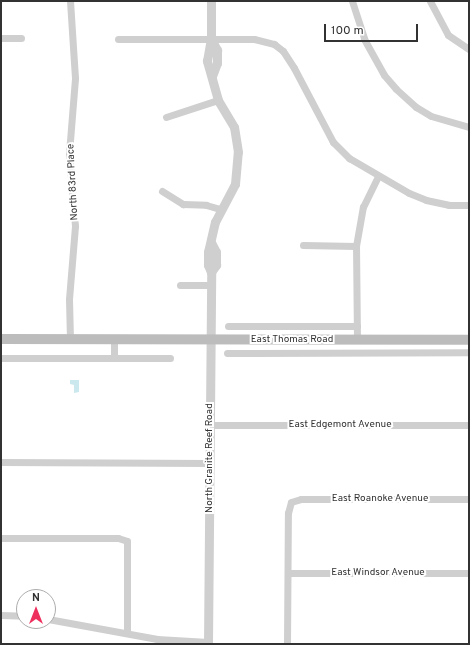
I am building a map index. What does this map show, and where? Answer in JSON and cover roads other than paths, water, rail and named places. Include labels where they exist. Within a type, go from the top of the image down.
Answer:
[{"type":"main road","name":"East Thomas Road","points":[[1,339],[469,340]]},
{"type":"street","name":"North 83rd Place","points":[[70,1],[75,78],[70,152],[75,226],[69,299],[70,340]]},
{"type":"street","name":"North Granite Reef Road","points":[[208,643],[211,272],[208,265],[208,252],[220,209],[235,184],[238,152],[234,128],[218,100],[207,61],[211,39],[211,1]]},
{"type":"street","points":[[352,1],[364,39],[384,75],[416,107],[447,123],[469,128]]},
{"type":"street","points":[[430,1],[448,35],[466,47]]},
{"type":"street","points":[[1,38],[21,38]]},
{"type":"street","points":[[118,39],[254,39],[274,44],[288,58],[333,142],[350,158],[378,176],[426,200],[449,205],[469,205]]},
{"type":"street","points":[[166,116],[218,100]]},
{"type":"street","points":[[357,340],[356,246],[363,207],[378,176]]},
{"type":"street","points":[[162,191],[183,204],[206,205],[220,209]]},
{"type":"street","points":[[303,245],[356,246]]},
{"type":"street","points":[[180,285],[211,285]]},
{"type":"street","name":"East Thomas Road","points":[[228,326],[357,326]]},
{"type":"street","points":[[114,340],[114,358]]},
{"type":"street","name":"East Thomas Road","points":[[227,353],[469,352]]},
{"type":"street","points":[[1,358],[170,358]]},
{"type":"street","name":"East Edgemont Avenue","points":[[210,425],[469,425]]},
{"type":"street","points":[[1,462],[210,462]]},
{"type":"street","name":"East Roanoke Avenue","points":[[288,573],[288,513],[291,502],[301,499],[469,499]]},
{"type":"street","points":[[1,538],[118,538],[127,541],[127,633]]},
{"type":"street","points":[[287,644],[288,573]]},
{"type":"street","name":"East Windsor Avenue","points":[[288,573],[469,573]]},
{"type":"street","points":[[1,615],[16,616]]},
{"type":"street","points":[[56,620],[157,639],[208,643]]},
{"type":"water","points":[[70,380],[79,380],[79,392],[74,393],[74,385],[70,384]]}]
